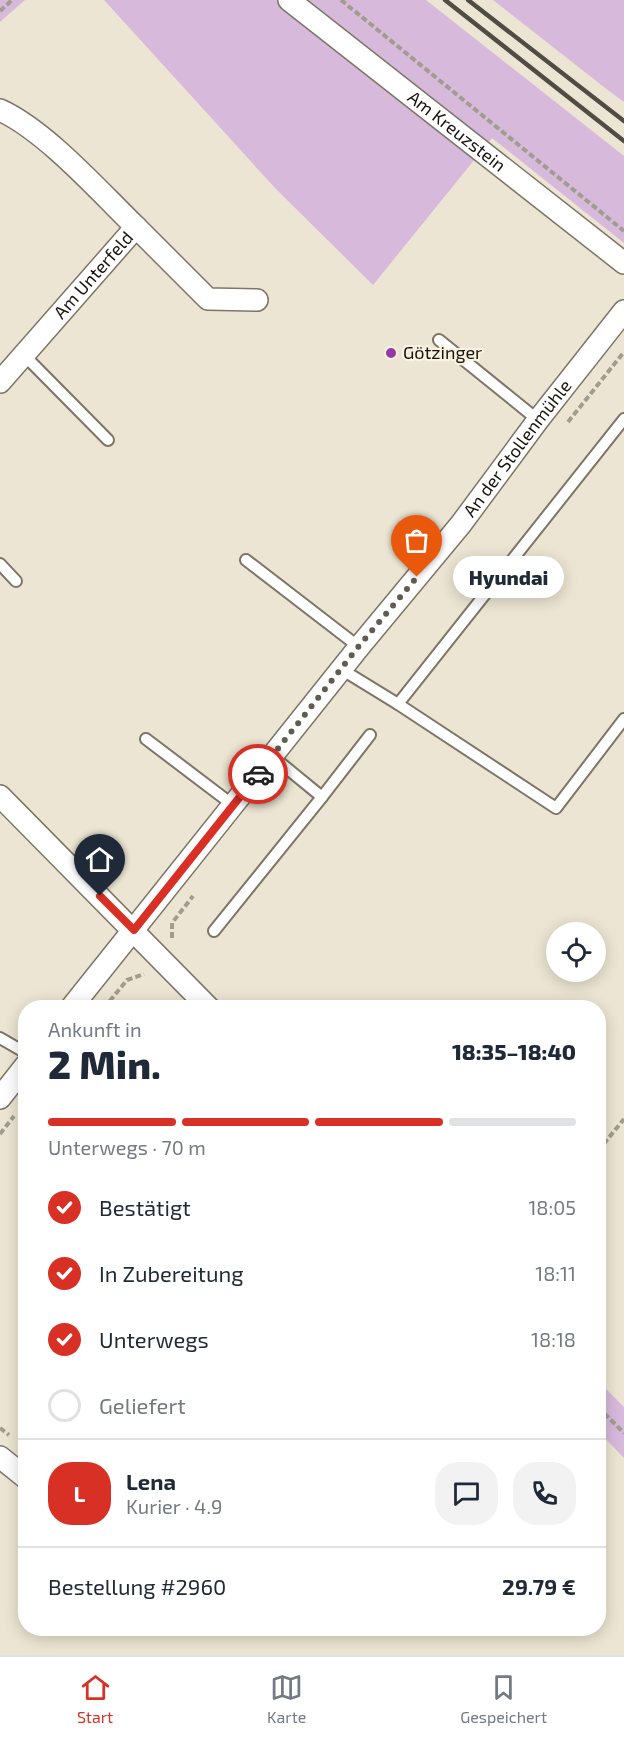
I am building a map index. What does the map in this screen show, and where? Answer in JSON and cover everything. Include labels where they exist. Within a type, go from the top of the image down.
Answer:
[{"type":"street","name":"Am Kreuzstein","points":[[290,0],[624,263]]},
{"type":"street","points":[[0,110],[14,116],[52,146],[136,227]]},
{"type":"street","name":"Am Unterfeld","points":[[0,382],[136,227],[208,299],[257,300]]},
{"type":"street","name":"An der Stollenmühle","points":[[77,1000],[359,646],[461,524],[538,420],[624,311]]},
{"type":"street","points":[[0,796],[201,1000]]},
{"type":"street","points":[[0,1098],[18,1075]]},
{"type":"street","points":[[0,1457],[18,1472]]},
{"type":"lane","points":[[439,340],[538,420]]},
{"type":"lane","points":[[24,355],[108,440]]},
{"type":"lane","points":[[398,704],[624,419]]},
{"type":"lane","points":[[246,560],[359,646]]},
{"type":"lane","points":[[0,564],[16,581]]},
{"type":"lane","points":[[341,669],[556,808],[624,719]]},
{"type":"lane","points":[[214,932],[370,735]]},
{"type":"lane","points":[[146,739],[233,805]]},
{"type":"lane","points":[[272,756],[322,797]]},
{"type":"lane","points":[[0,1038],[18,1048]]},
{"type":"path","points":[[0,12],[12,0]]},
{"type":"path","points":[[341,0],[624,231]]},
{"type":"path","points":[[606,1141],[624,1119]]},
{"type":"path","points":[[606,1415],[624,1433]]},
{"type":"shaded area","points":[[0,0],[25,0],[0,22]]},
{"type":"shaded area","points":[[104,0],[426,0],[624,156],[624,243],[492,138],[373,285],[275,188]]},
{"type":"shaded area","points":[[493,0],[624,0],[624,102],[609,91]]},
{"type":"shaded area","points":[[606,1389],[624,1407],[624,1458],[606,1439]]},
{"type":"railway","points":[[445,0],[624,141]]},
{"type":"railway","points":[[468,0],[624,121]]},
{"type":"way so far","points":[[258,774],[417,577]]},
{"type":"place","name":"Götzinger","points":[[391,353]]},
{"type":"place","name":"Hyundai","points":[[417,577]]},
{"type":"route","points":[[100,896],[134,930],[258,774]]}]
